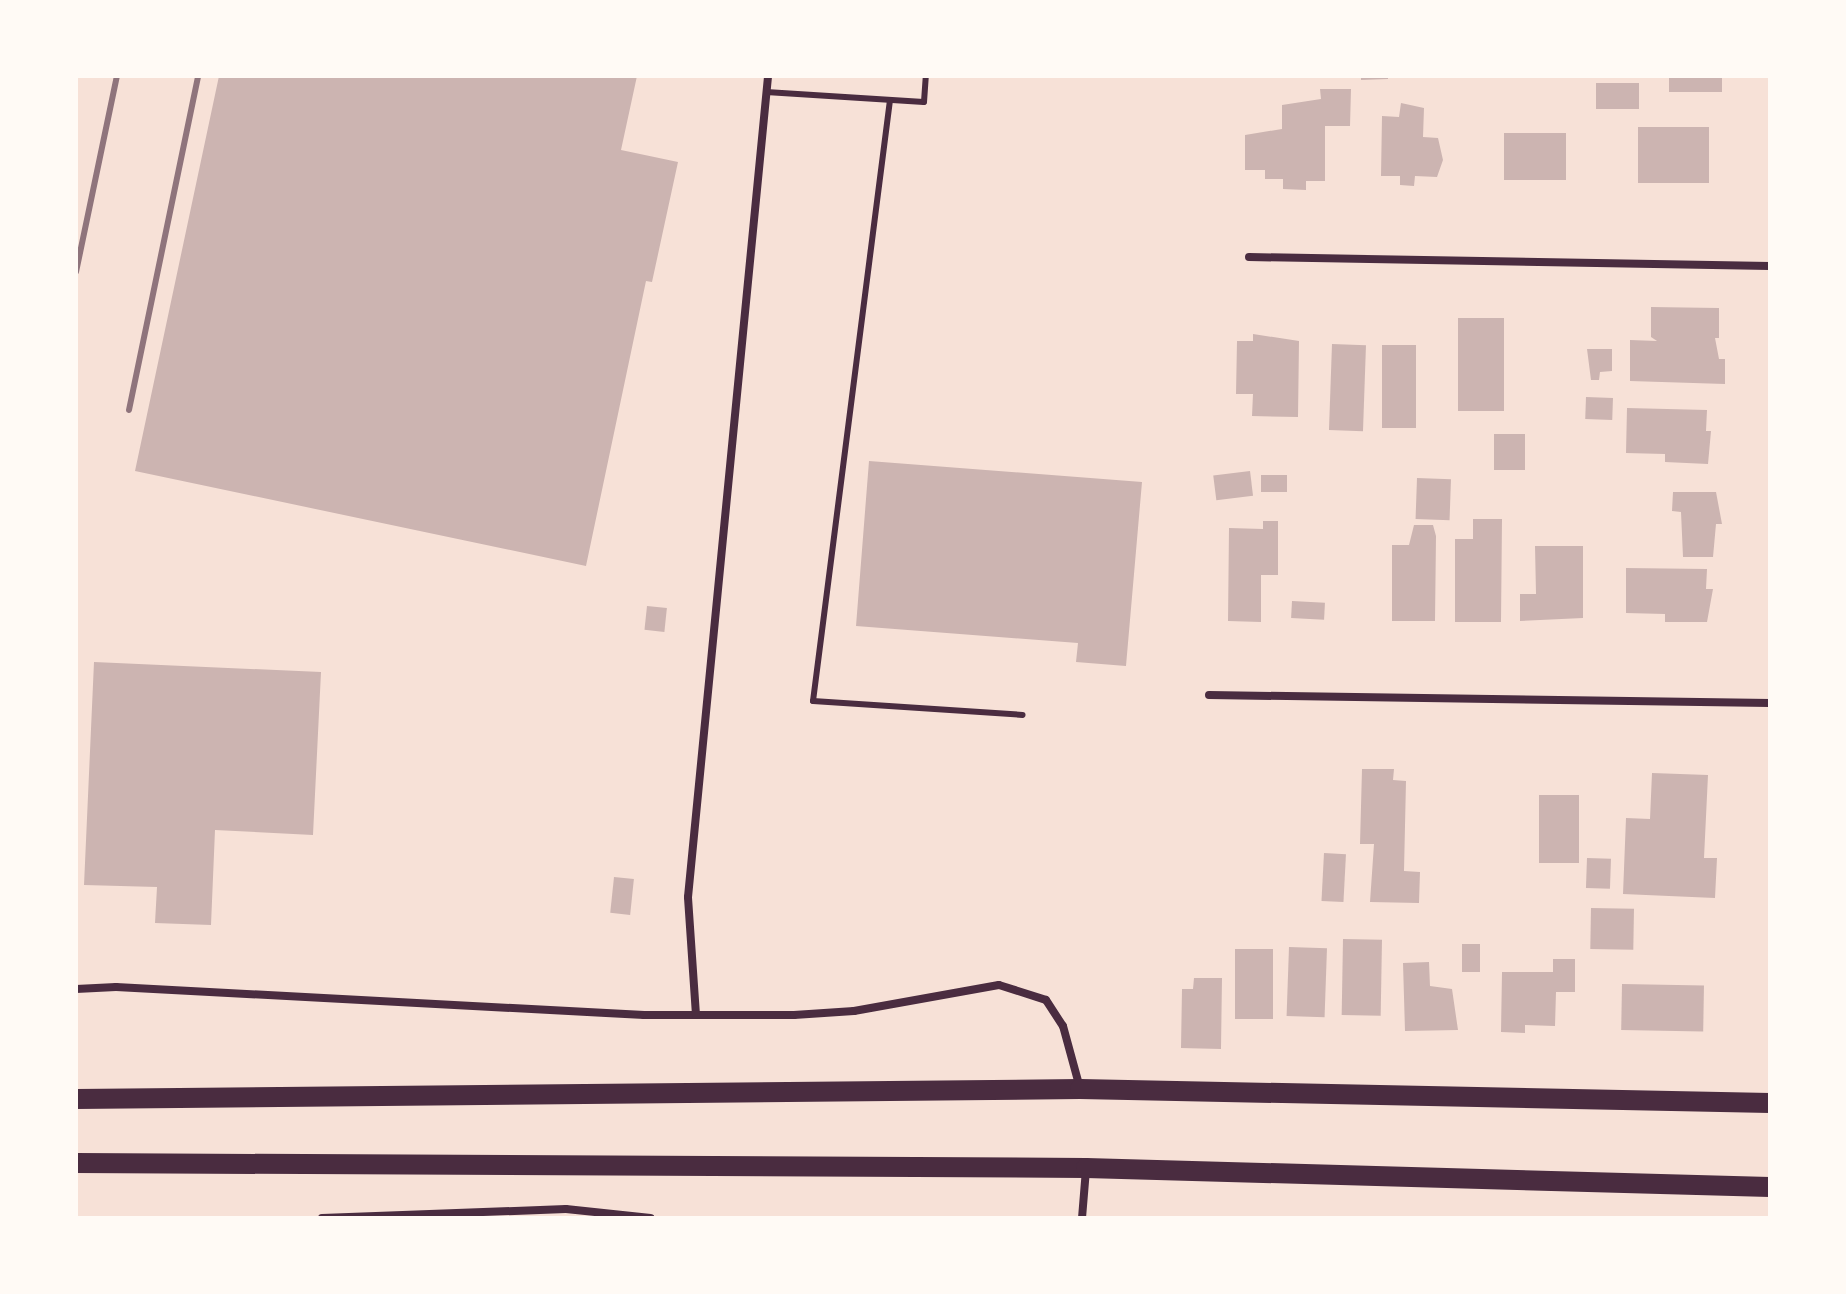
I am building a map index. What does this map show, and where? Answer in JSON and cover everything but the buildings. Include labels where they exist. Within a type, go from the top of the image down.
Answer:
[{"type":"main road","points":[[76,1099],[1080,1089],[1770,1103]]},
{"type":"main road","points":[[85,1163],[1086,1168],[1770,1187]]},
{"type":"street","points":[[696,1015],[688,897],[768,76]]},
{"type":"street","points":[[1249,257],[1770,266]]},
{"type":"street","points":[[1209,695],[1770,703]]},
{"type":"street","points":[[76,989],[116,987],[696,1015],[854,1011],[999,985],[1046,1000],[1063,1026],[1080,1089]]},
{"type":"street","points":[[1082,1218],[1086,1168]]},
{"type":"street","points":[[322,1218],[566,1214],[651,1218]]},
{"type":"lane","points":[[766,92],[924,102],[926,76]]},
{"type":"lane","points":[[890,100],[813,701],[1023,715]]},
{"type":"railway","points":[[76,272],[117,76]]},
{"type":"railway","points":[[129,410],[198,76]]}]
